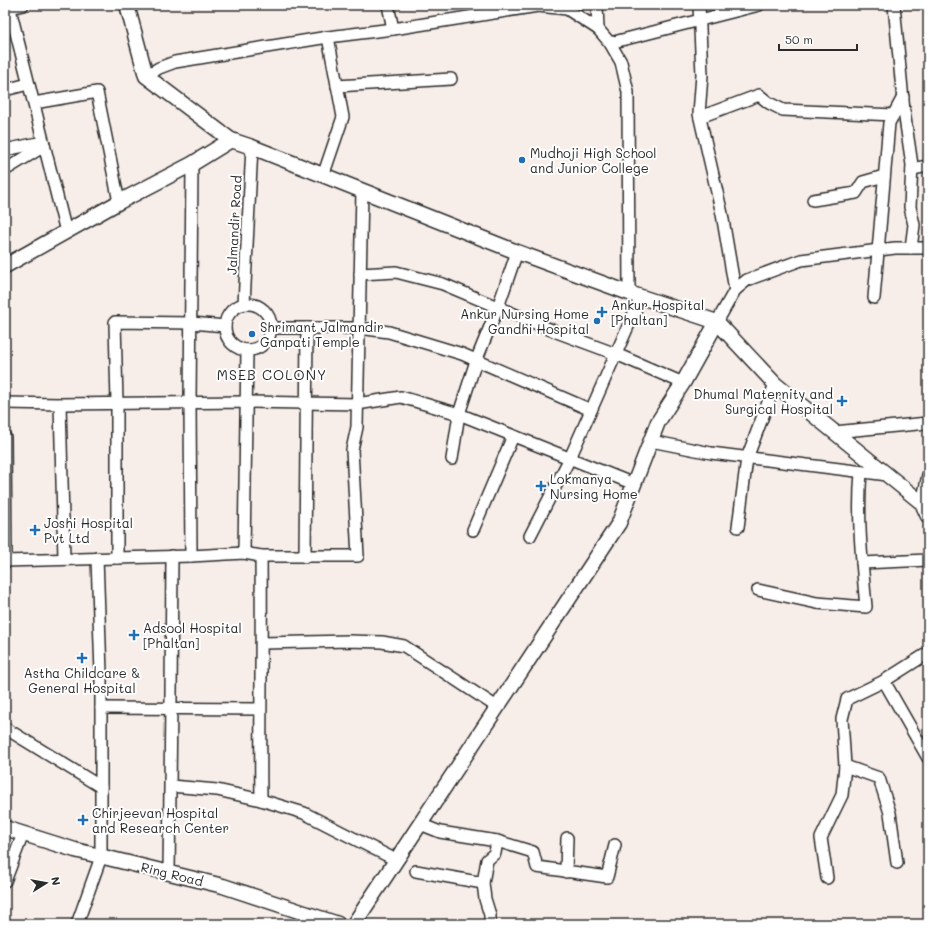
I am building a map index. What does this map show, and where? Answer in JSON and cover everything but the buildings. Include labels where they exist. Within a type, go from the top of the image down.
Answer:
[{"type":"main road","points":[[127,5],[146,76],[231,140],[517,252],[635,295],[717,322],[775,384],[922,503],[928,516]]},
{"type":"main road","points":[[5,266],[119,202],[192,164],[231,140]]},
{"type":"main road","points":[[354,924],[619,523],[658,422],[684,383],[717,322]]},
{"type":"main road","name":"Ring Road","points":[[5,828],[101,857],[223,886],[338,924]]},
{"type":"street","points":[[23,5],[8,7],[34,103],[66,232]]},
{"type":"street","points":[[388,5],[393,29]]},
{"type":"street","points":[[597,5],[598,29]]},
{"type":"street","points":[[699,5],[702,75],[700,117],[722,214],[735,290]]},
{"type":"street","points":[[610,43],[759,5]]},
{"type":"street","points":[[894,5],[912,169],[910,207],[914,225],[911,248]]},
{"type":"street","points":[[146,76],[159,68],[175,62],[328,37],[393,29],[538,6],[567,10],[598,29],[610,43],[622,62],[628,92],[635,295],[616,354],[570,458],[530,536]]},
{"type":"street","points":[[323,176],[343,117],[328,37]]},
{"type":"street","points":[[337,86],[451,79]]},
{"type":"street","points":[[5,90],[28,84]]},
{"type":"street","points":[[34,103],[97,92],[119,202]]},
{"type":"street","points":[[700,117],[759,95],[769,103],[783,110],[894,115]]},
{"type":"street","points":[[874,298],[889,123],[903,97]]},
{"type":"street","points":[[5,150],[43,144]]},
{"type":"street","points":[[5,170],[43,144]]},
{"type":"street","name":"Jalmandir Road","points":[[244,304],[252,147]]},
{"type":"street","points":[[191,556],[190,403],[192,322],[192,164]]},
{"type":"street","points":[[912,169],[928,166]]},
{"type":"street","points":[[813,200],[856,193],[863,182],[884,176]]},
{"type":"street","points":[[5,437],[6,561],[64,558],[191,556],[244,553],[261,556],[358,556],[352,450],[357,428],[362,191]]},
{"type":"street","points":[[717,322],[735,290],[747,280],[801,260],[895,248],[928,248]]},
{"type":"street","points":[[452,459],[459,414],[476,361],[498,307],[517,252]]},
{"type":"street","points":[[360,274],[396,272],[443,284],[554,331],[616,354],[684,383]]},
{"type":"street","points":[[244,304],[258,306],[263,309],[268,315],[271,328],[270,334],[264,344],[253,350],[247,350],[240,349],[228,340],[225,333],[225,326],[226,318],[230,311],[237,306],[244,304]]},
{"type":"street","points":[[117,558],[117,403],[115,322],[192,322],[225,326]]},
{"type":"street","points":[[271,328],[359,328],[389,332],[462,354],[591,410]]},
{"type":"street","points":[[305,557],[307,328]]},
{"type":"street","points":[[244,553],[247,350]]},
{"type":"street","points":[[738,527],[747,458],[775,384]]},
{"type":"street","points":[[5,403],[306,402],[357,404],[401,397],[459,414],[634,484]]},
{"type":"street","points":[[60,404],[64,558]]},
{"type":"street","points":[[834,432],[928,423]]},
{"type":"street","points":[[473,530],[513,436]]},
{"type":"street","points":[[651,441],[711,453],[888,475]]},
{"type":"street","points":[[758,590],[817,603],[866,607],[860,539],[859,495],[861,472]]},
{"type":"street","points":[[922,503],[928,475]]},
{"type":"street","points":[[169,873],[172,556]]},
{"type":"street","points":[[261,556],[261,800]]},
{"type":"street","points":[[76,924],[101,857],[101,708],[97,558]]},
{"type":"street","points":[[862,563],[928,560]]},
{"type":"street","points":[[262,643],[349,641],[382,642],[404,646],[497,707]]},
{"type":"street","points":[[827,878],[821,838],[842,794],[845,766],[842,719],[847,699],[884,681],[928,653]]},
{"type":"street","points":[[884,681],[928,758]]},
{"type":"street","points":[[101,708],[260,709]]},
{"type":"street","points":[[5,728],[101,787]]},
{"type":"street","points":[[845,766],[879,778],[890,813],[897,863]]},
{"type":"street","points":[[171,786],[216,790],[261,800],[304,813],[396,860]]},
{"type":"street","points":[[420,824],[440,832],[497,841],[533,852],[537,867],[607,877],[615,845]]},
{"type":"street","points":[[5,881],[23,834]]},
{"type":"street","points":[[566,872],[568,838]]},
{"type":"street","points":[[490,924],[483,883],[488,860],[495,853],[497,841]]},
{"type":"street","points":[[416,871],[483,883]]},
{"type":"place","name":"Mudhoji High School and Junior College","points":[[522,160]]},
{"type":"place","name":"Ankur Hospital [Phaltan]","points":[[602,312]]},
{"type":"place","name":"Ankur Nursing Home Gandhi Hospital","points":[[597,321]]},
{"type":"place","name":"Shrimant Jalmandir Ganpati Temple","points":[[252,334]]},
{"type":"place","name":"Dhumal Maternity and Surgical Hospital","points":[[842,401]]},
{"type":"place","name":"Lokmanya Nursing Home","points":[[541,486]]},
{"type":"place","name":"Joshi Hospital Pvt Ltd","points":[[35,530]]},
{"type":"place","name":"Adsool Hospital [Phaltan]","points":[[134,635]]},
{"type":"place","name":"Astha Childcare & General Hospital","points":[[82,658]]},
{"type":"place","name":"Chirjeevan Hospital and Research Center","points":[[83,820]]},
{"type":"district","name":"MSEB COLONY","points":[[272,375]]}]
